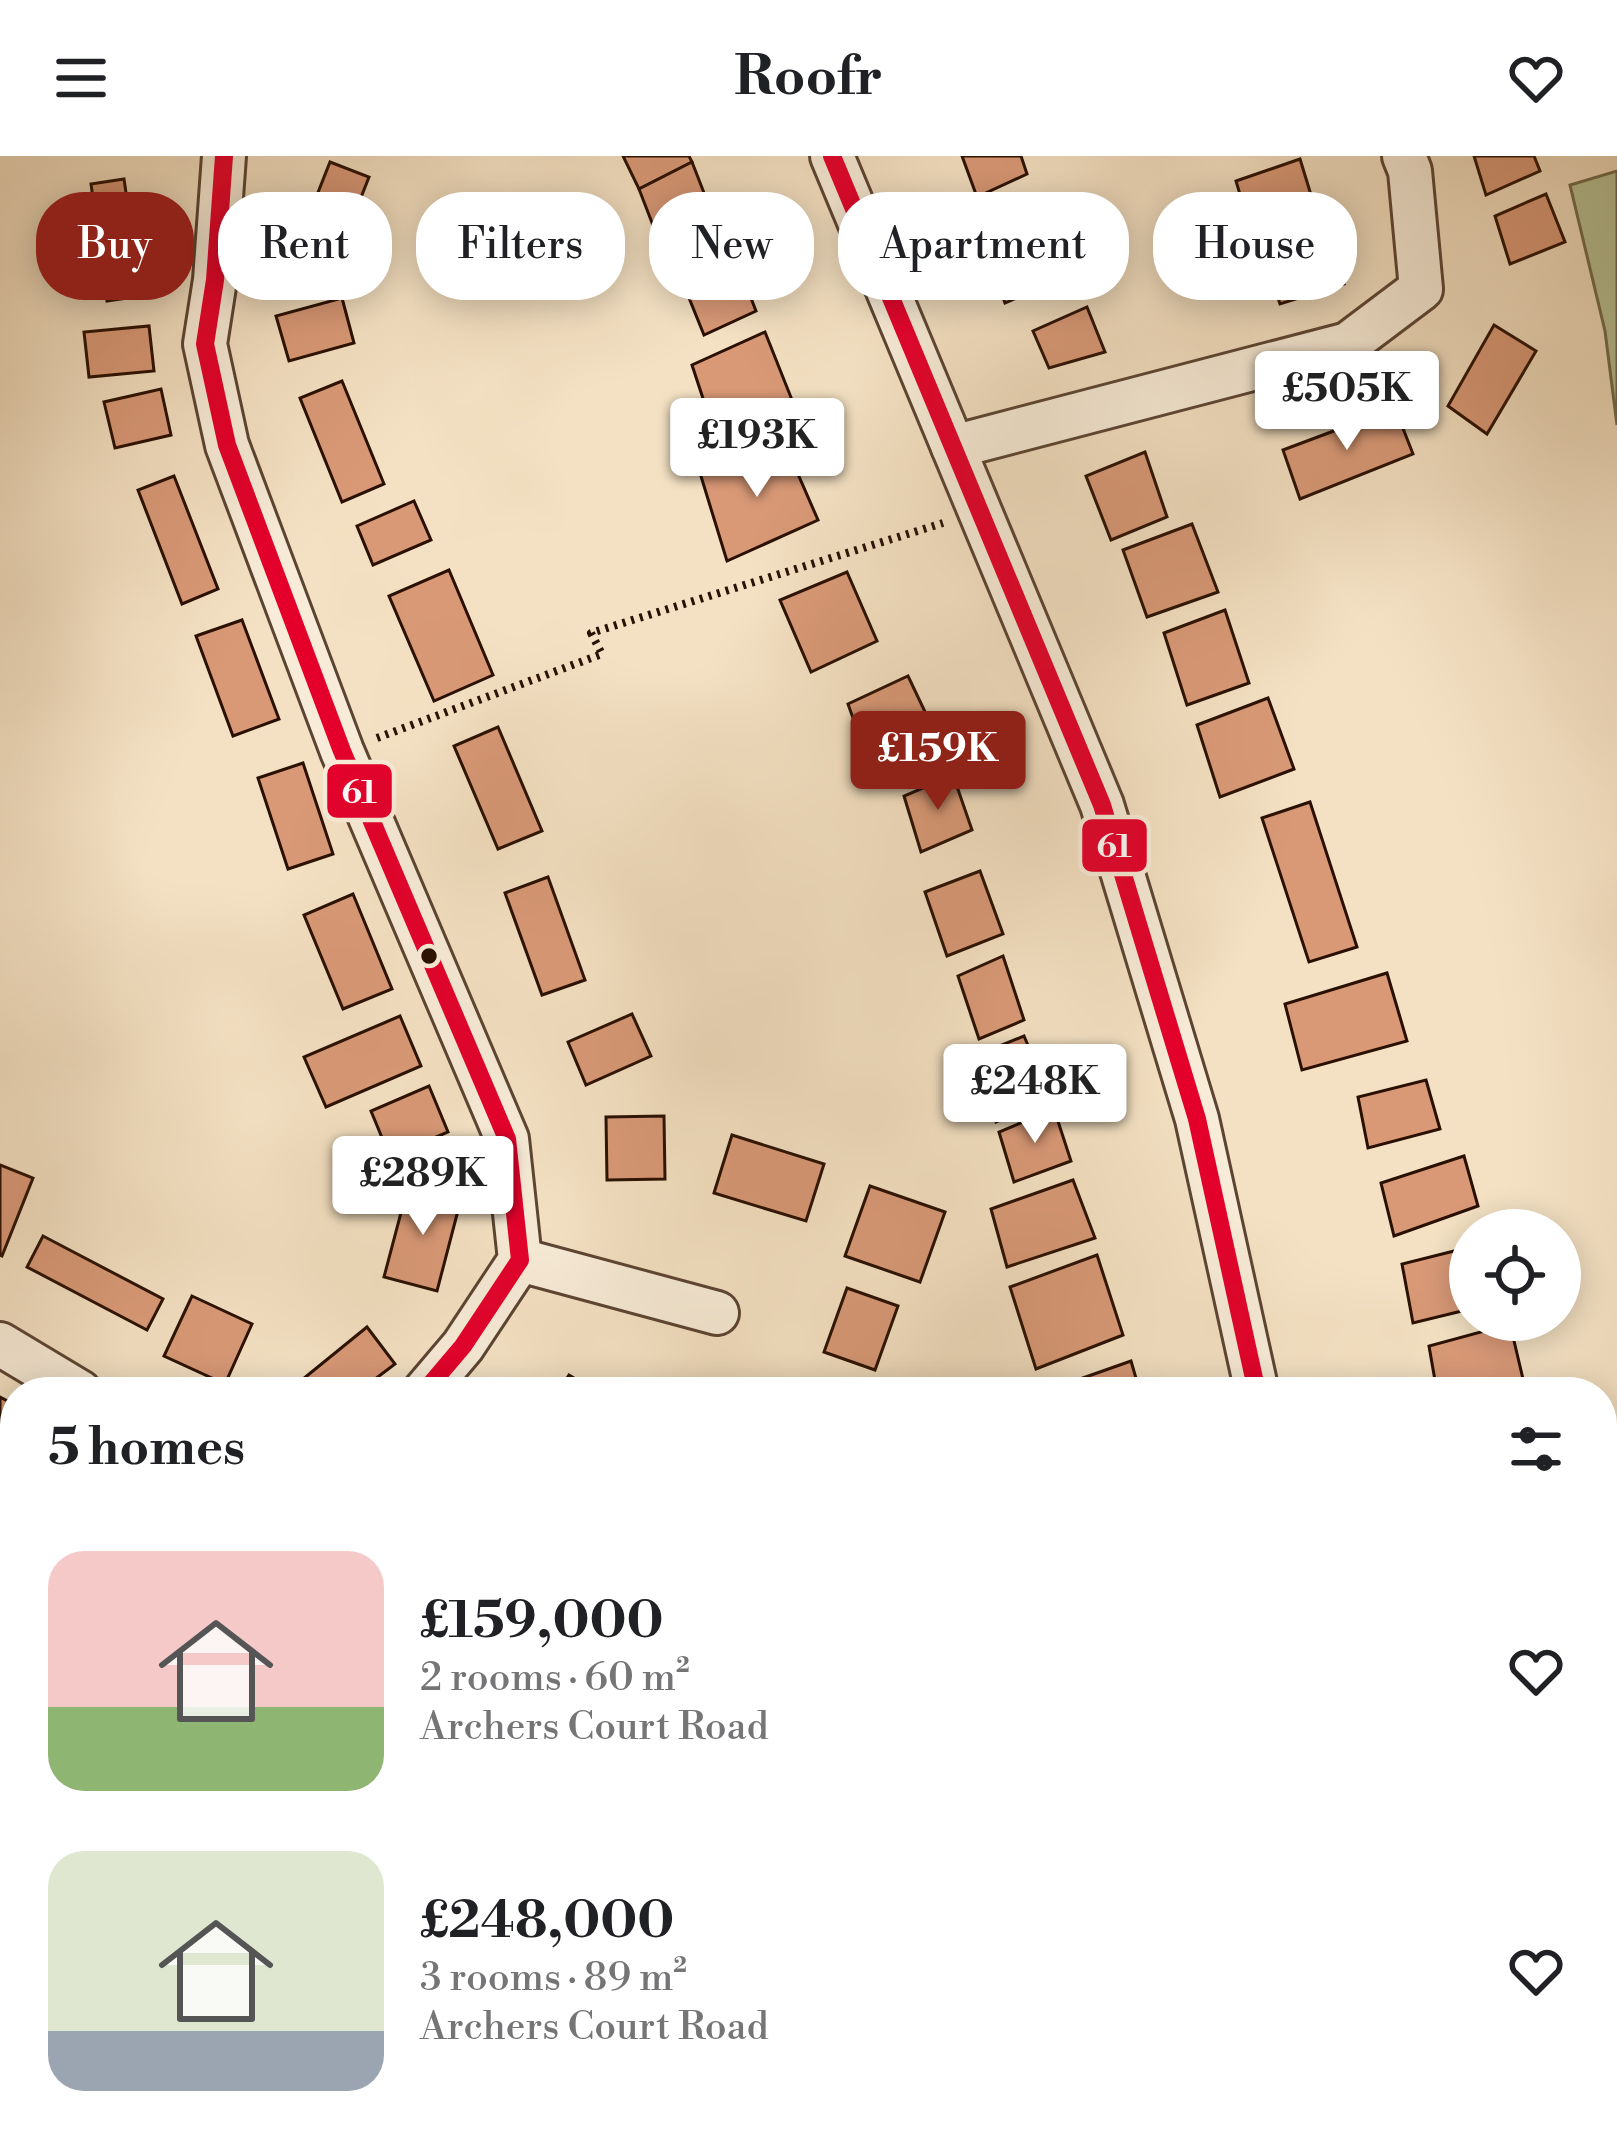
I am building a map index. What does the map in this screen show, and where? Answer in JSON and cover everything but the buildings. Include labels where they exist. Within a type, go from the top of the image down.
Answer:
[{"type":"street","points":[[224,156],[205,344],[227,445],[342,752],[507,1139],[520,1260],[437,1377]]},
{"type":"street","points":[[832,156],[1102,805],[1197,1119],[1254,1377]]},
{"type":"street","points":[[953,447],[1348,344],[1420,289],[1410,171],[1404,156]]},
{"type":"street","points":[[520,1260],[717,1313]]},
{"type":"street","points":[[0,1344],[55,1377]]},
{"type":"path","points":[[342,752],[602,654],[591,633],[980,512]]},
{"type":"green space","points":[[1617,171],[1617,425],[1605,331],[1570,185]]},
{"type":"transit line","name":"61","points":[[224,156],[205,344],[227,445],[342,751],[507,1139],[520,1260],[437,1377]]},
{"type":"transit line","name":"61","points":[[832,156],[1102,805],[1197,1119],[1254,1377]]}]
